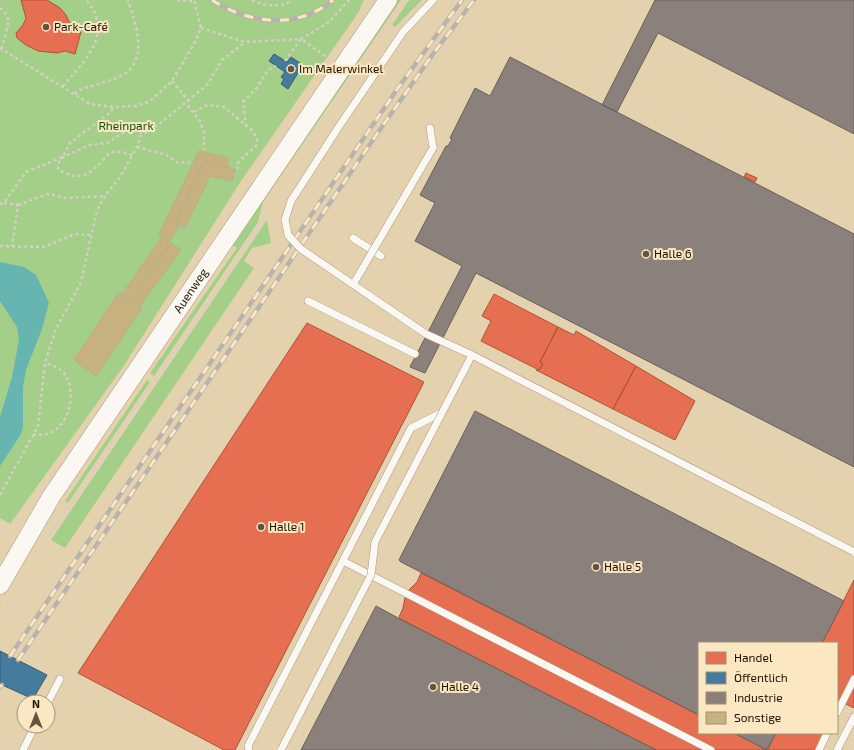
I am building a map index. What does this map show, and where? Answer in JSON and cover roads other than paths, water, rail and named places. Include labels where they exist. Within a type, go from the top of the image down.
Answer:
[{"type":"street","name":"Auenweg","points":[[0,585],[51,497],[388,0]]},
{"type":"lane","points":[[433,0],[403,32],[291,201],[285,220],[288,235],[302,249],[354,283],[426,334],[472,355],[854,552]]},
{"type":"lane","points":[[354,283],[433,148],[430,128]]},
{"type":"lane","points":[[353,238],[381,256]]},
{"type":"lane","points":[[308,301],[415,354]]},
{"type":"lane","points":[[379,535],[471,355],[797,522]]},
{"type":"lane","points":[[280,750],[371,575],[375,542],[472,355]]},
{"type":"lane","points":[[249,750],[248,746],[411,428],[441,413]]},
{"type":"lane","points":[[280,750],[371,575],[375,542]]},
{"type":"lane","points":[[343,561],[711,750]]},
{"type":"lane","points":[[52,694],[60,679]]},
{"type":"lane","points":[[838,712],[854,679]]},
{"type":"lane","points":[[837,750],[854,717]]},
{"type":"lane","points":[[23,750],[32,734]]},
{"type":"lane","points":[[819,750],[827,734]]},
{"type":"water","points":[[0,262],[24,267],[36,275],[49,303],[42,329],[26,370],[23,387],[23,426],[21,434],[0,466],[0,417],[12,377],[19,340],[17,327],[0,301]]},
{"type":"railway","points":[[212,0],[226,8],[242,14],[273,20],[289,20],[305,16],[319,10],[333,0]]},
{"type":"railway","points":[[10,656],[398,88],[462,0]]},
{"type":"railway","points":[[18,660],[377,134],[433,54],[474,0]]},
{"type":"place","name":"Park-Café","points":[[46,27]]},
{"type":"place","name":"Im Malerwinkel","points":[[291,69]]},
{"type":"place","name":"Halle 6","points":[[646,254]]},
{"type":"place","name":"Halle 1","points":[[261,527]]},
{"type":"place","name":"Halle 5","points":[[596,567]]},
{"type":"place","name":"Halle 4","points":[[433,687]]},
{"type":"park label","name":"Rheinpark","points":[[126,126]]}]
